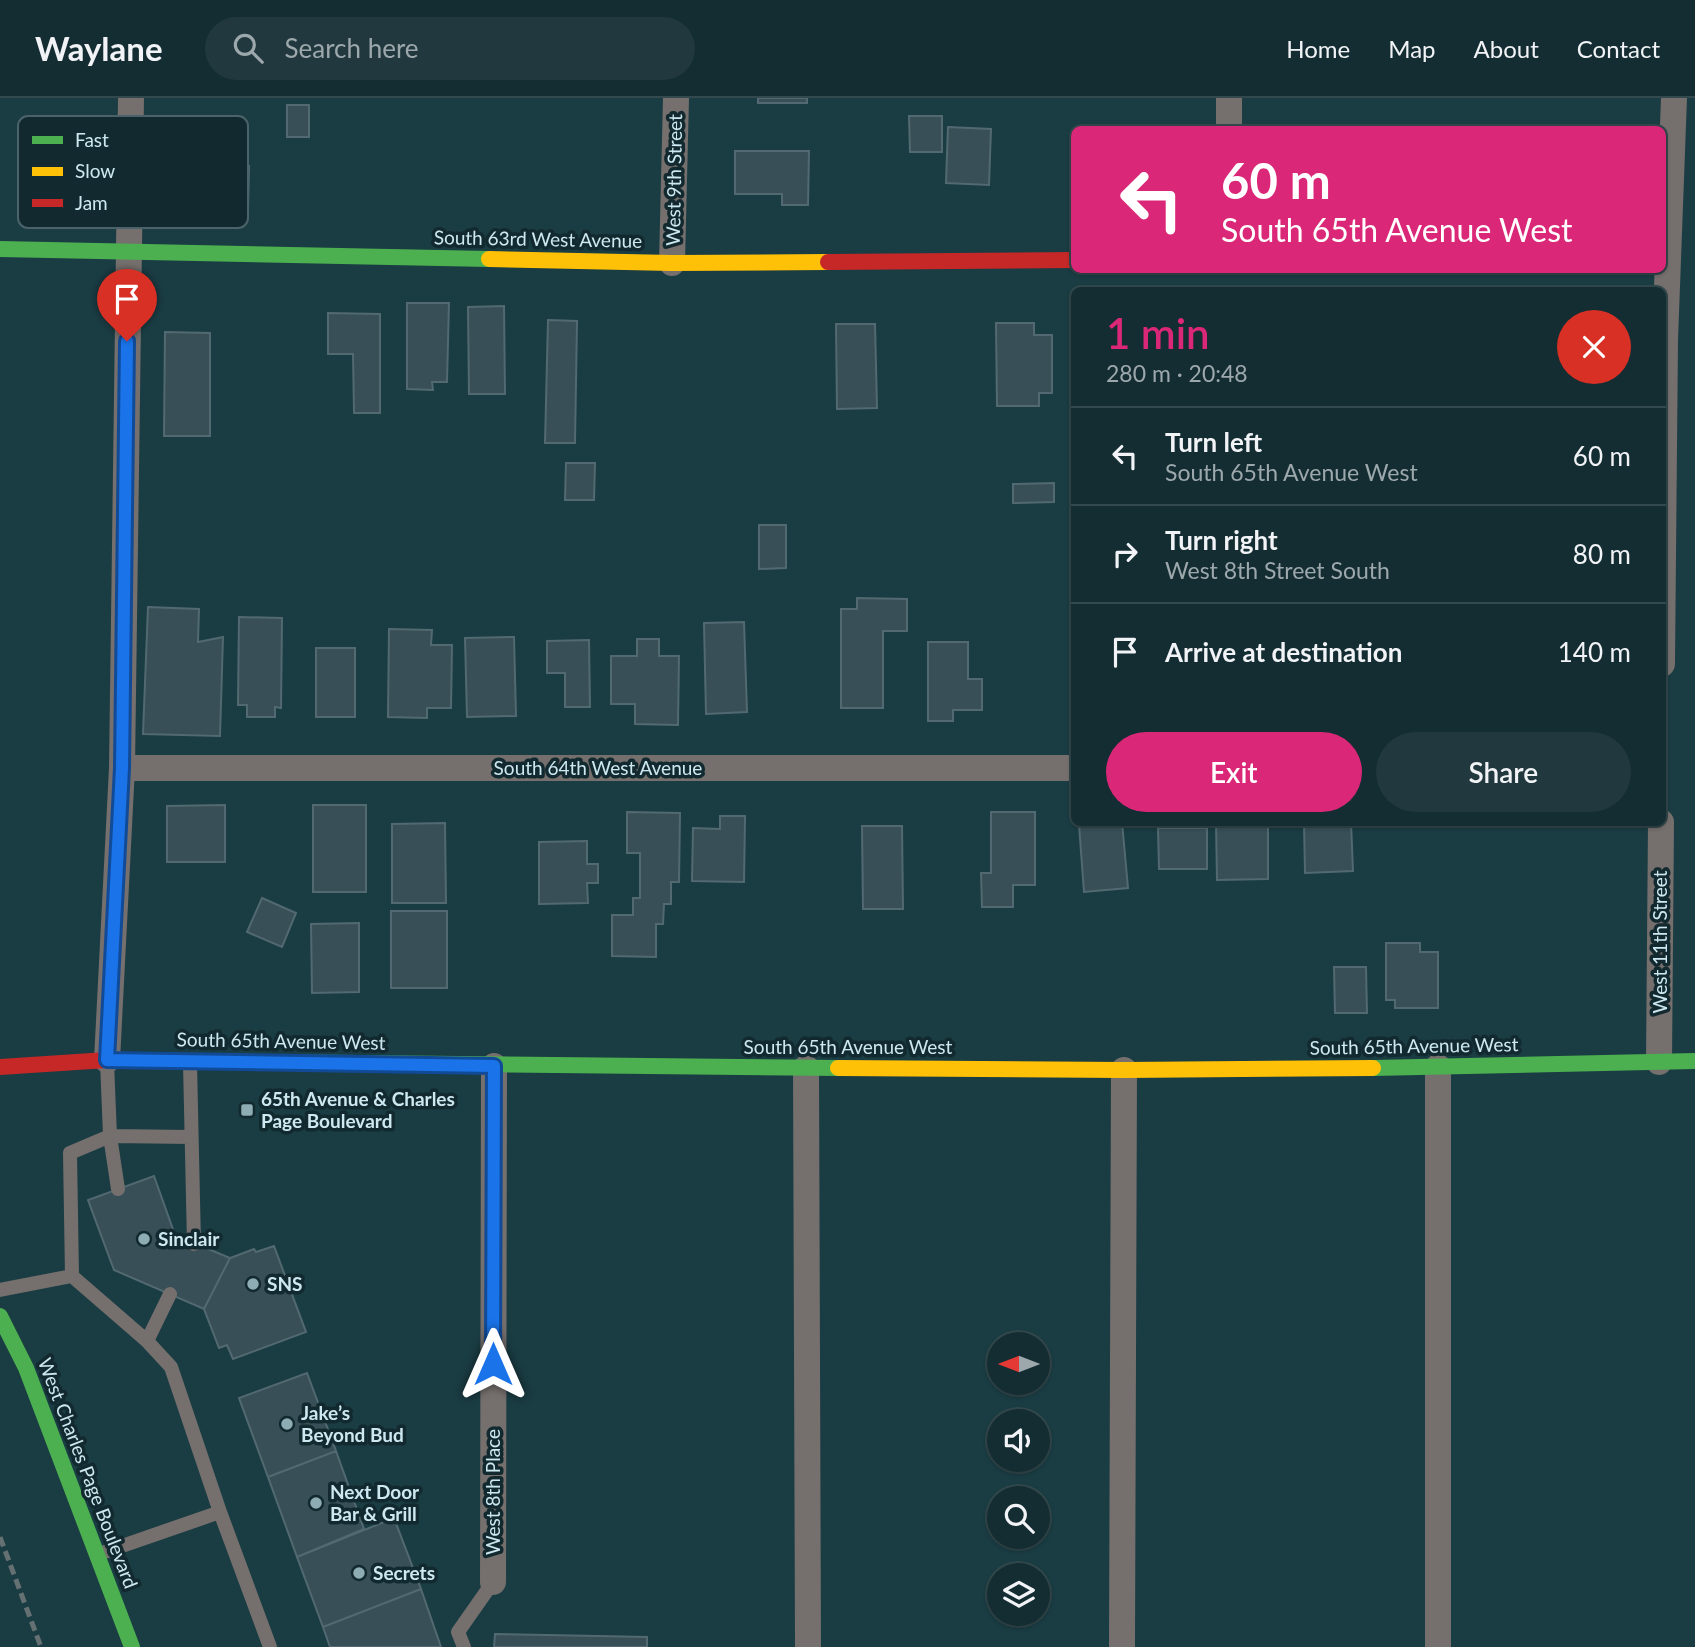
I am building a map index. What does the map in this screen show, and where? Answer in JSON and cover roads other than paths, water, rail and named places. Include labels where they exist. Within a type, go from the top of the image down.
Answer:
[{"type":"street","points":[[131,98],[131,116]]},
{"type":"street","name":"West 9th Street","points":[[673,263],[676,98]]},
{"type":"street","points":[[1229,126],[1230,98]]},
{"type":"street","points":[[1666,313],[1674,98]]},
{"type":"street","points":[[107,1060],[122,768],[128,228]]},
{"type":"street","name":"South 63rd West Avenue","points":[[0,249],[673,263],[1071,260]]},
{"type":"street","name":"South 64th West Avenue","points":[[122,768],[1071,768]]},
{"type":"street","name":"West 11th Street","points":[[1659,1062],[1661,826]]},
{"type":"street","name":"South 65th Avenue West","points":[[0,1067],[107,1060],[494,1066],[1124,1070],[1695,1061]]},
{"type":"street","name":"West 8th Place","points":[[493,1582],[494,1066]]},
{"type":"street","points":[[1438,1067],[1438,1647]]},
{"type":"street","points":[[806,1068],[808,1647]]},
{"type":"street","points":[[1122,1647],[1124,1070]]},
{"type":"street","name":"West Charles Page Boulevard","points":[[0,1316],[26,1368],[132,1647]]},
{"type":"lane","points":[[107,1060],[110,1136],[118,1189]]},
{"type":"lane","points":[[190,1061],[194,1244]]},
{"type":"lane","points":[[191,1137],[110,1136],[70,1153],[72,1276],[147,1341],[171,1367],[267,1646]]},
{"type":"lane","points":[[0,1290],[72,1276]]},
{"type":"lane","points":[[147,1341],[170,1294]]},
{"type":"lane","points":[[97,1555],[220,1512]]},
{"type":"lane","points":[[464,1647],[458,1632],[493,1582]]},
{"type":"railway","points":[[0,1537],[41,1647]]},
{"type":"place","name":"65th Avenue & Charles Page Boulevard","points":[[247,1110]]},
{"type":"place","name":"Sinclair","points":[[144,1239]]},
{"type":"place","name":"SNS","points":[[253,1284]]},
{"type":"place","name":"Jake’s Beyond Bud","points":[[287,1424]]},
{"type":"place","name":"Next Door Bar & Grill","points":[[316,1503]]},
{"type":"place","name":"Secrets","points":[[359,1573]]}]
